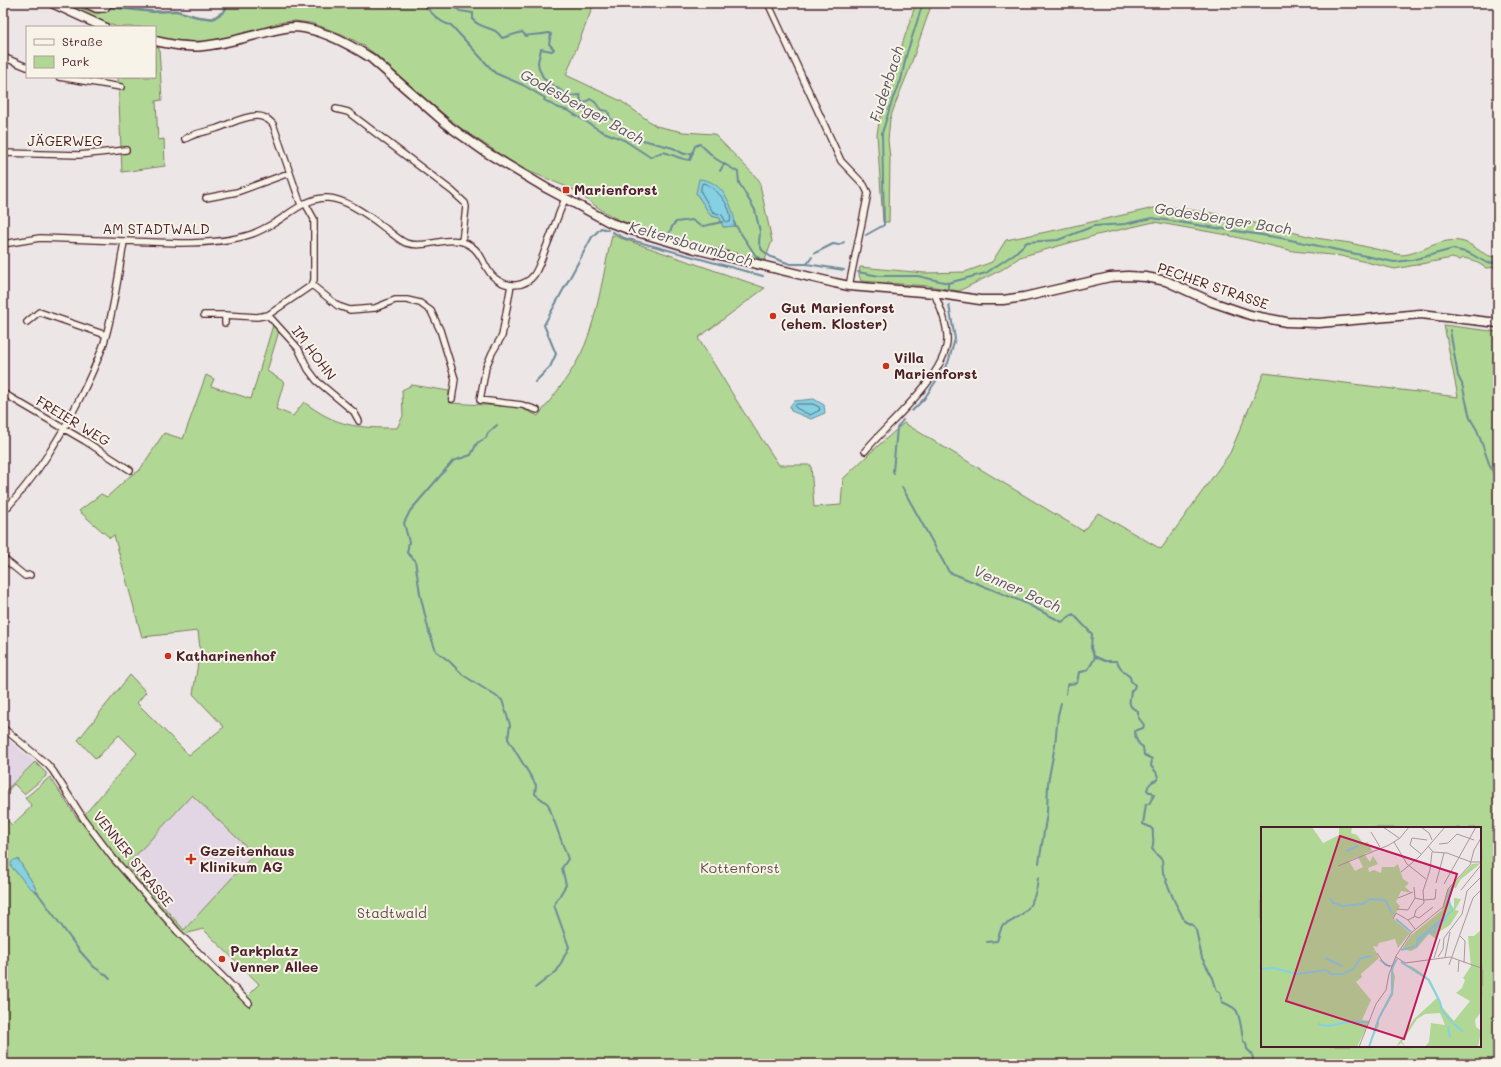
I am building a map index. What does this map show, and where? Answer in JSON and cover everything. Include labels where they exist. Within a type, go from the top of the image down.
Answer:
[{"type":"main road","points":[[57,4],[102,26]]},
{"type":"main road","name":"PECHER STRASSE","points":[[156,41],[183,46],[204,46],[278,29],[294,27],[328,36],[372,58],[450,127],[484,151],[565,199],[611,223],[695,249],[849,286],[934,293],[980,300],[1009,300],[1110,277],[1146,277],[1166,281],[1212,302],[1250,315],[1286,322],[1319,323],[1421,314],[1498,323]]},
{"type":"street","points":[[83,3],[96,9],[105,9],[110,3]]},
{"type":"street","points":[[768,3],[840,161],[864,185],[868,193],[849,286]]},
{"type":"street","points":[[3,57],[26,67]]},
{"type":"street","points":[[65,78],[121,87]]},
{"type":"street","points":[[336,109],[348,112],[465,202],[466,207],[462,242]]},
{"type":"street","points":[[185,138],[247,118],[262,116],[267,118],[273,124],[303,204],[314,219],[314,280],[312,285],[268,315],[257,317],[204,315]]},
{"type":"street","name":"JÄGERWEG","points":[[3,153],[79,155],[126,150]]},
{"type":"street","points":[[206,198],[237,192],[290,172]]},
{"type":"street","name":"AM STADTWALD","points":[[3,244],[40,238],[124,242],[197,243],[230,239],[252,234],[275,223],[303,204],[323,198],[338,200],[369,215],[406,243],[417,244],[453,240],[470,244],[480,254],[489,272],[495,279],[511,286]]},
{"type":"street","points":[[537,410],[522,405],[480,400],[486,367],[502,336],[511,286],[525,282],[534,275],[565,199]]},
{"type":"street","points":[[3,512],[22,492],[56,443],[85,387],[106,336],[112,313],[124,242]]},
{"type":"street","points":[[312,285],[338,306],[350,310],[375,308],[395,300],[407,300],[420,303],[431,311],[440,330],[455,379],[452,399]]},
{"type":"street","points":[[866,451],[912,402],[935,371],[944,355],[947,340],[945,324],[934,293]]},
{"type":"street","points":[[27,322],[39,312],[106,336]]},
{"type":"street","points":[[225,315],[225,323]]},
{"type":"street","name":"IM HOHN","points":[[268,315],[298,348],[308,369],[317,381],[354,412],[359,421]]},
{"type":"street","name":"FREIER WEG","points":[[3,393],[85,440],[130,470]]},
{"type":"street","points":[[3,558],[25,576],[30,575]]},
{"type":"street","name":"VENNER STRASSE","points":[[3,728],[47,764],[95,835],[113,858],[173,927],[249,1003]]},
{"type":"shaded area","points":[[3,735],[35,762],[3,793]]},
{"type":"shaded area","name":"Gezeitenhaus Klinikum AG","points":[[192,794],[254,853],[184,930],[127,865]]},
{"type":"green space","points":[[228,3],[567,3],[593,6],[566,75],[621,101],[656,126],[683,132],[714,134],[759,180],[772,241],[765,260],[635,227],[613,217],[572,189],[521,168],[462,129],[375,54],[363,45],[342,34],[311,23],[295,21],[283,22],[214,40],[192,42],[156,37],[156,26],[115,26],[65,6],[65,4],[73,5],[98,14],[107,10],[111,5],[154,11],[176,10],[197,16],[212,18],[223,11]],"holes":[[[696,193],[735,226],[723,227],[720,218],[711,216]]]},
{"type":"green space","points":[[916,3],[932,3],[890,119],[888,140],[890,158],[889,222],[883,222],[877,134],[886,83],[899,54]]},
{"type":"green space","points":[[156,47],[159,48],[162,100],[156,101],[158,140],[164,139],[165,166],[122,172],[118,78],[156,78]]},
{"type":"green space","points":[[1163,206],[1218,214],[1316,238],[1350,243],[1401,255],[1417,252],[1448,241],[1464,242],[1489,256],[1498,257],[1498,267],[1486,268],[1473,260],[1463,258],[1459,260],[1452,258],[1395,269],[1341,256],[1293,251],[1227,235],[1154,222],[1097,235],[1020,257],[1003,269],[959,291],[929,286],[861,281],[859,275],[860,267],[925,273],[965,272],[992,262],[1006,240]]},
{"type":"green space","points":[[612,235],[765,288],[698,338],[743,411],[779,465],[811,465],[814,507],[841,505],[843,479],[904,423],[1083,531],[1098,513],[1161,549],[1230,453],[1264,373],[1458,397],[1444,325],[1498,332],[1498,1064],[3,1064],[3,816],[12,825],[32,806],[25,798],[50,777],[79,821],[137,753],[119,735],[96,759],[78,740],[130,675],[146,692],[137,703],[189,755],[224,727],[193,694],[198,663],[204,662],[203,656],[201,657],[198,631],[142,637],[114,535],[110,538],[79,511],[101,494],[107,497],[130,476],[139,471],[164,433],[183,439],[206,375],[214,379],[211,386],[251,399],[273,325],[279,331],[267,371],[284,382],[276,409],[293,416],[304,402],[327,417],[337,421],[359,426],[397,428],[403,416],[402,390],[412,385],[449,391],[448,400],[450,403],[519,407],[538,416],[570,373],[581,355],[590,332]],"holes":[[[192,795],[254,854],[184,930],[127,865]],[[18,859],[34,885],[36,892],[13,869]],[[203,929],[259,984],[247,996],[185,934]]]},
{"type":"green space","points":[[35,762],[46,773],[46,776],[24,794],[14,784],[3,796],[3,793]]},
{"type":"water","points":[[699,179],[707,180],[714,184],[725,195],[732,210],[735,226],[723,227],[720,218],[711,216],[696,193]]},
{"type":"water","points":[[814,399],[824,405],[825,413],[811,419],[791,411],[790,406],[794,401]]},
{"type":"water","points":[[18,859],[37,892],[29,887],[11,866],[13,861]]},
{"type":"waterway","name":"Godesberger Bach","points":[[102,3],[115,8],[153,12],[176,11],[197,17],[213,19],[224,12],[229,3]]},
{"type":"waterway","name":"Godesberger Bach","points":[[422,3],[439,19],[451,25],[495,73],[523,85],[545,98],[544,100],[556,107],[569,111],[601,131],[624,140],[650,157],[663,152],[690,160],[695,146],[700,144],[716,159],[738,172],[739,183],[755,210],[760,232],[759,243],[762,250],[771,257],[790,264],[807,264],[844,270]]},
{"type":"waterway","points":[[448,3],[460,11],[473,13],[473,20],[480,25],[492,29],[502,38],[522,32],[526,36],[548,33],[551,34],[549,44],[554,49],[552,51],[541,49],[538,62],[539,69],[544,79],[569,96],[580,95],[581,102],[585,103],[590,99],[595,102],[601,110],[608,111],[610,118],[628,130],[635,138],[673,148],[684,154],[693,153]]},
{"type":"waterway","name":"Fuderbach","points":[[866,235],[884,225],[882,133],[893,98],[901,80],[906,56],[923,3]]},
{"type":"waterway","name":"Keltersbaumbach","points":[[720,171],[724,164]]},
{"type":"waterway","name":"Godesberger Bach","points":[[858,272],[879,276],[918,276],[948,283],[986,273],[1014,254],[1027,242],[1058,240],[1094,226],[1125,224],[1152,218],[1281,238],[1394,262],[1412,260],[1453,249],[1469,253],[1487,263],[1498,262]]},
{"type":"waterway","points":[[668,236],[676,222],[692,220],[699,225],[704,226],[722,222]]},
{"type":"waterway","name":"Keltersbaumbach","points":[[734,223],[756,256],[766,262]]},
{"type":"waterway","name":"Keltersbaumbach","points":[[535,382],[550,367],[556,354],[544,325],[592,237],[601,228],[608,230]]},
{"type":"waterway","name":"Keltersbaumbach","points":[[612,232],[624,238],[763,276]]},
{"type":"waterway","name":"Fuderbach","points":[[815,253],[833,244],[839,245],[844,242]]},
{"type":"waterway","name":"Fuderbach","points":[[807,264],[812,257]]},
{"type":"waterway","name":"Venner Bach","points":[[948,283],[948,291]]},
{"type":"waterway","name":"Venner Bach","points":[[912,411],[924,399],[948,363],[955,339],[949,305]]},
{"type":"waterway","points":[[1450,330],[1458,376],[1462,384],[1470,418],[1477,430],[1490,466],[1498,482]]},
{"type":"waterway","name":"Venner Bach","points":[[894,474],[897,428],[903,420]]},
{"type":"waterway","name":"Keltersbaumbach","points":[[449,661],[436,651],[429,632],[420,594],[415,560],[407,553],[409,542],[404,523],[410,511],[453,461],[471,455],[477,443],[486,438],[488,433],[497,425]]},
{"type":"waterway","name":"Venner Bach","points":[[902,487],[949,572],[1023,602],[1062,622],[1073,614],[1092,634],[1091,648],[1094,656],[1105,661],[1116,661],[1135,685],[1131,691],[1130,705],[1138,711],[1138,717],[1144,725],[1143,728],[1135,731],[1136,738],[1139,744],[1143,747],[1144,755],[1152,759],[1151,766],[1158,777],[1157,780],[1149,785],[1147,790],[1152,792],[1154,795],[1149,804],[1146,804],[1143,824],[1153,830],[1152,849],[1162,860],[1163,873],[1175,903],[1184,921],[1194,926],[1196,930],[1202,958],[1213,978],[1217,991],[1220,992],[1222,1002],[1233,1007],[1237,1012],[1241,1025],[1243,1041],[1246,1043],[1247,1049],[1252,1054],[1254,1064]]},
{"type":"waterway","points":[[1066,694],[1067,686],[1069,684],[1077,683],[1079,672],[1085,671],[1091,665],[1095,657]]},
{"type":"waterway","name":"Keltersbaumbach","points":[[450,662],[463,675],[502,700],[510,725],[508,739],[536,785],[535,794],[548,804],[568,859],[562,868],[566,885],[554,905],[569,947],[557,971],[535,988]]},
{"type":"waterway","points":[[1039,863],[1047,813],[1048,783],[1061,703]]},
{"type":"waterway","points":[[987,942],[997,941],[1002,926],[1017,918],[1028,908],[1035,895],[1038,878]]},
{"type":"waterway","points":[[37,892],[79,950],[94,967],[110,979]]},
{"type":"place","name":"Marienforst","points":[[566,190]]},
{"type":"place","name":"Gut Marienforst (ehem. Kloster)","points":[[773,316]]},
{"type":"place","name":"Villa Marienforst","points":[[886,366]]},
{"type":"place","name":"Katharinenhof","points":[[168,656]]},
{"type":"place","name":"Gezeitenhaus Klinikum AG","points":[[191,859]]},
{"type":"place","name":"Parkplatz Venner Allee","points":[[222,959]]},
{"type":"park label","name":"Kottenforst","points":[[740,868]]},
{"type":"park label","name":"Stadtwald","points":[[392,913]]}]
